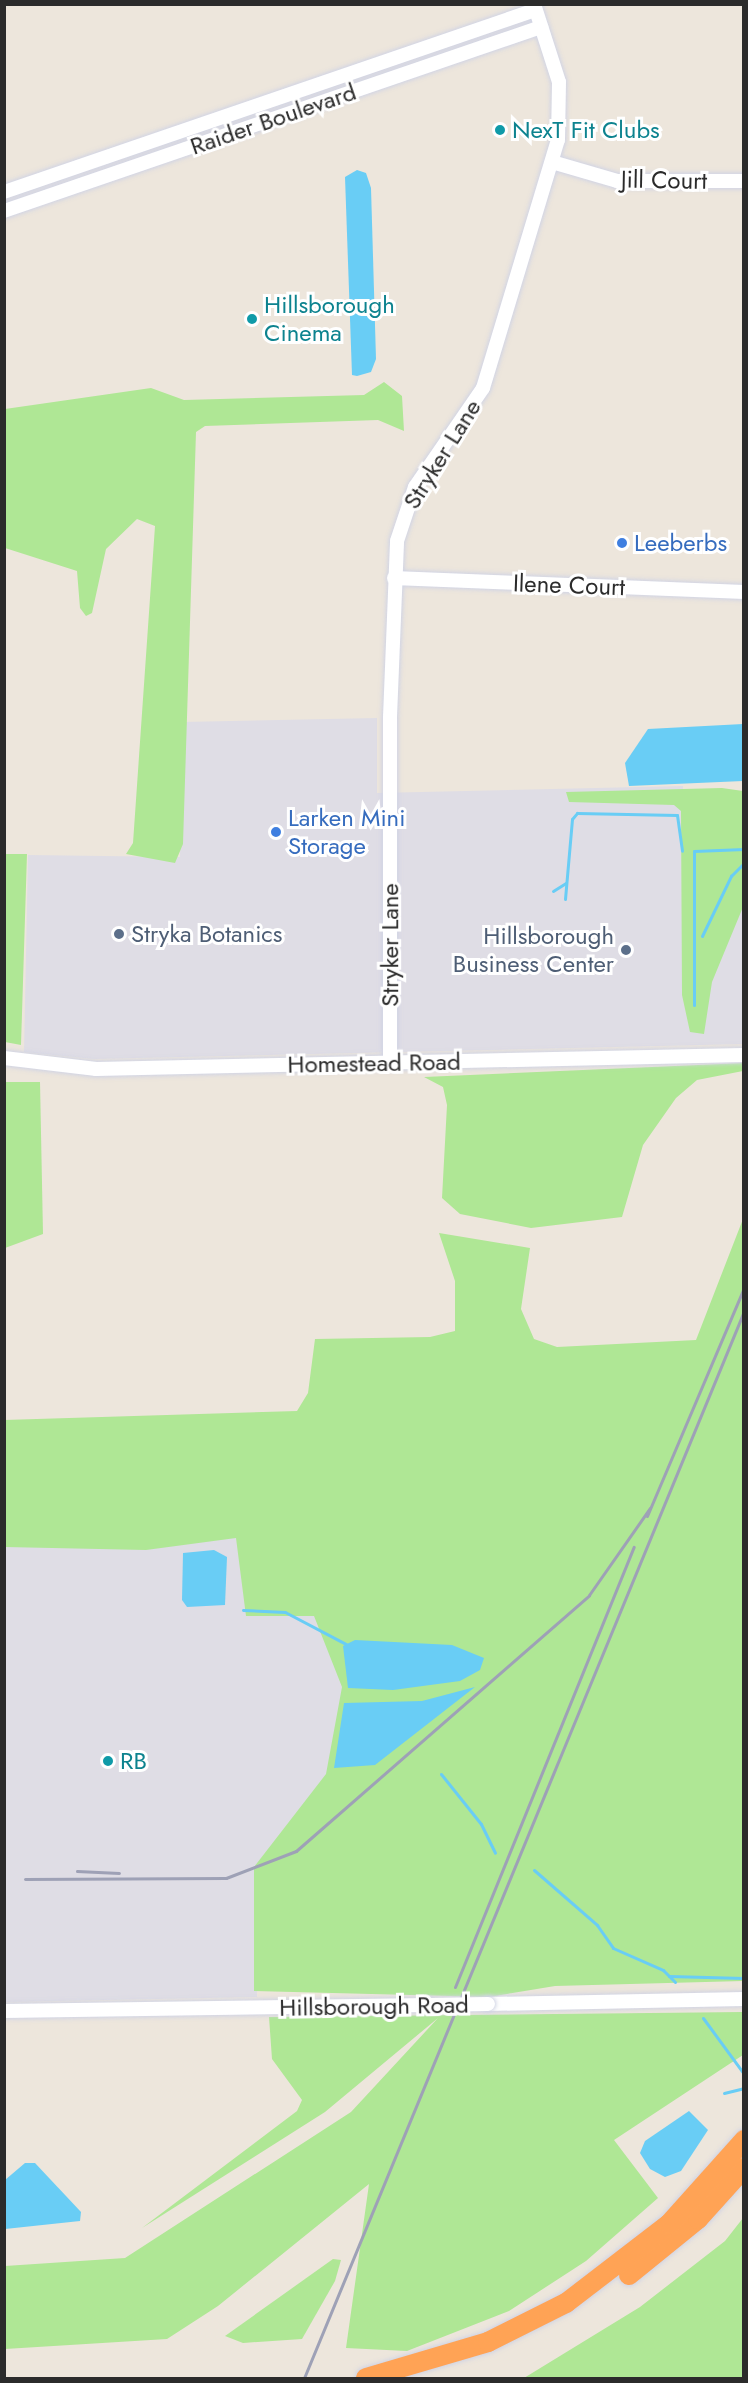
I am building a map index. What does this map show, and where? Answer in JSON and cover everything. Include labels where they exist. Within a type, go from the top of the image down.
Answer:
[{"type":"highway","points":[[366,2379],[478,2346],[566,2303],[669,2224],[744,2140]]},
{"type":"highway","points":[[421,2379],[523,2340],[584,2306],[672,2242],[744,2168]]},
{"type":"street","name":"Stryker Lane","points":[[390,1063],[394,578],[400,524],[415,487],[483,388],[552,162],[561,98],[535,7]]},
{"type":"street","name":"Raider Boulevard","points":[[4,192],[535,7]]},
{"type":"street","name":"Raider Boulevard","points":[[4,211],[541,27]]},
{"type":"street","name":"Jill Court","points":[[552,162],[617,181],[744,180]]},
{"type":"street","name":"Ilene Court","points":[[394,578],[744,592]]},
{"type":"street","name":"Homestead Road","points":[[4,1058],[96,1069],[744,1054]]},
{"type":"street","name":"Hillsborough Road","points":[[4,2011],[744,1999]]},
{"type":"shaded area","points":[[377,718],[377,793],[683,786],[687,874],[743,871],[743,1044],[94,1059],[24,1052],[28,855],[180,857],[182,722]]},
{"type":"shaded area","points":[[4,1534],[247,1535],[344,1615],[346,1776],[256,1883],[257,1997],[5,2002]]},
{"type":"green space","points":[[384,382],[402,396],[404,431],[378,420],[205,426],[196,432],[183,844],[175,863],[126,854],[133,843],[155,526],[137,519],[106,549],[92,613],[86,616],[80,608],[77,571],[5,548],[5,409],[151,388],[184,400],[364,395]]},
{"type":"green space","points":[[722,788],[743,791],[743,907],[712,982],[704,1034],[690,1032],[682,995],[681,811],[674,805],[569,802],[566,792]]},
{"type":"green space","points":[[4,854],[27,854],[21,1045],[5,1042]]},
{"type":"green space","points":[[744,1063],[743,1071],[697,1080],[676,1098],[643,1145],[622,1217],[531,1228],[460,1214],[442,1198],[447,1105],[443,1087],[424,1077]]},
{"type":"green space","points":[[5,1082],[40,1082],[43,1234],[5,1248]]},
{"type":"green space","points":[[743,1219],[743,1981],[555,1986],[489,1997],[254,1991],[254,1867],[326,1774],[342,1687],[314,1616],[246,1616],[236,1538],[146,1550],[5,1547],[4,1420],[297,1411],[308,1393],[315,1339],[430,1337],[455,1331],[455,1281],[439,1233],[530,1248],[521,1309],[534,1339],[557,1347],[696,1340]]},
{"type":"green space","points":[[743,2012],[743,2055],[614,2140],[658,2198],[586,2261],[509,2311],[407,2351],[346,2348],[369,2184],[218,2306],[167,2339],[5,2349],[5,2266],[125,2258],[351,2112],[438,2018],[325,2112],[142,2228],[297,2111],[302,2100],[272,2059],[269,2017]]},
{"type":"green space","points":[[743,2218],[743,2378],[524,2378],[640,2307],[725,2241]]},
{"type":"green space","points":[[333,2259],[341,2260],[335,2281],[302,2339],[243,2343],[225,2336]]},
{"type":"water","points":[[357,170],[366,173],[371,188],[376,359],[371,372],[357,376],[352,375],[345,177]]},
{"type":"water","points":[[743,724],[743,781],[629,786],[625,763],[648,729]]},
{"type":"water","points":[[214,1550],[227,1557],[225,1605],[187,1607],[182,1600],[183,1553]]},
{"type":"water","points":[[355,1640],[452,1645],[484,1658],[480,1670],[460,1681],[393,1690],[348,1688],[343,1646]]},
{"type":"water","points":[[475,1687],[375,1765],[334,1768],[344,1703],[422,1701]]},
{"type":"water","points":[[689,2111],[708,2130],[681,2171],[665,2177],[650,2169],[640,2153],[645,2141]]},
{"type":"water","points":[[25,2163],[35,2163],[81,2212],[80,2221],[5,2229],[5,2180]]},
{"type":"waterway","points":[[565,899],[572,819],[577,813],[677,815],[682,851]]},
{"type":"waterway","points":[[694,1005],[694,851],[744,849]]},
{"type":"waterway","points":[[702,936],[731,876],[744,863]]},
{"type":"waterway","points":[[553,891],[566,883]]},
{"type":"waterway","points":[[243,1610],[285,1612],[346,1644]]},
{"type":"waterway","points":[[441,1774],[481,1824],[495,1853]]},
{"type":"waterway","points":[[534,1870],[597,1925],[613,1948],[663,1970],[675,1982]]},
{"type":"waterway","points":[[669,1976],[744,1978]]},
{"type":"waterway","points":[[703,2018],[744,2074]]},
{"type":"waterway","points":[[724,2093],[744,2088]]},
{"type":"railway","points":[[647,1516],[744,1287]]},
{"type":"railway","points":[[304,2378],[744,1311]]},
{"type":"railway","points":[[25,1879],[226,1878],[296,1851],[589,1595],[650,1508]]},
{"type":"railway","points":[[455,1987],[634,1547]]},
{"type":"railway","points":[[77,1871],[119,1873]]},
{"type":"place","name":"NexT Fit Clubs","points":[[500,130]]},
{"type":"place","name":"Hillsborough Cinema","points":[[252,319]]},
{"type":"place","name":"Leeberbs","points":[[622,543]]},
{"type":"place","name":"Larken Mini Storage","points":[[276,832]]},
{"type":"place","name":"Stryka Botanics","points":[[119,934]]},
{"type":"place","name":"Hillsborough Business Center","points":[[626,950]]},
{"type":"place","name":"RB","points":[[108,1761]]}]
